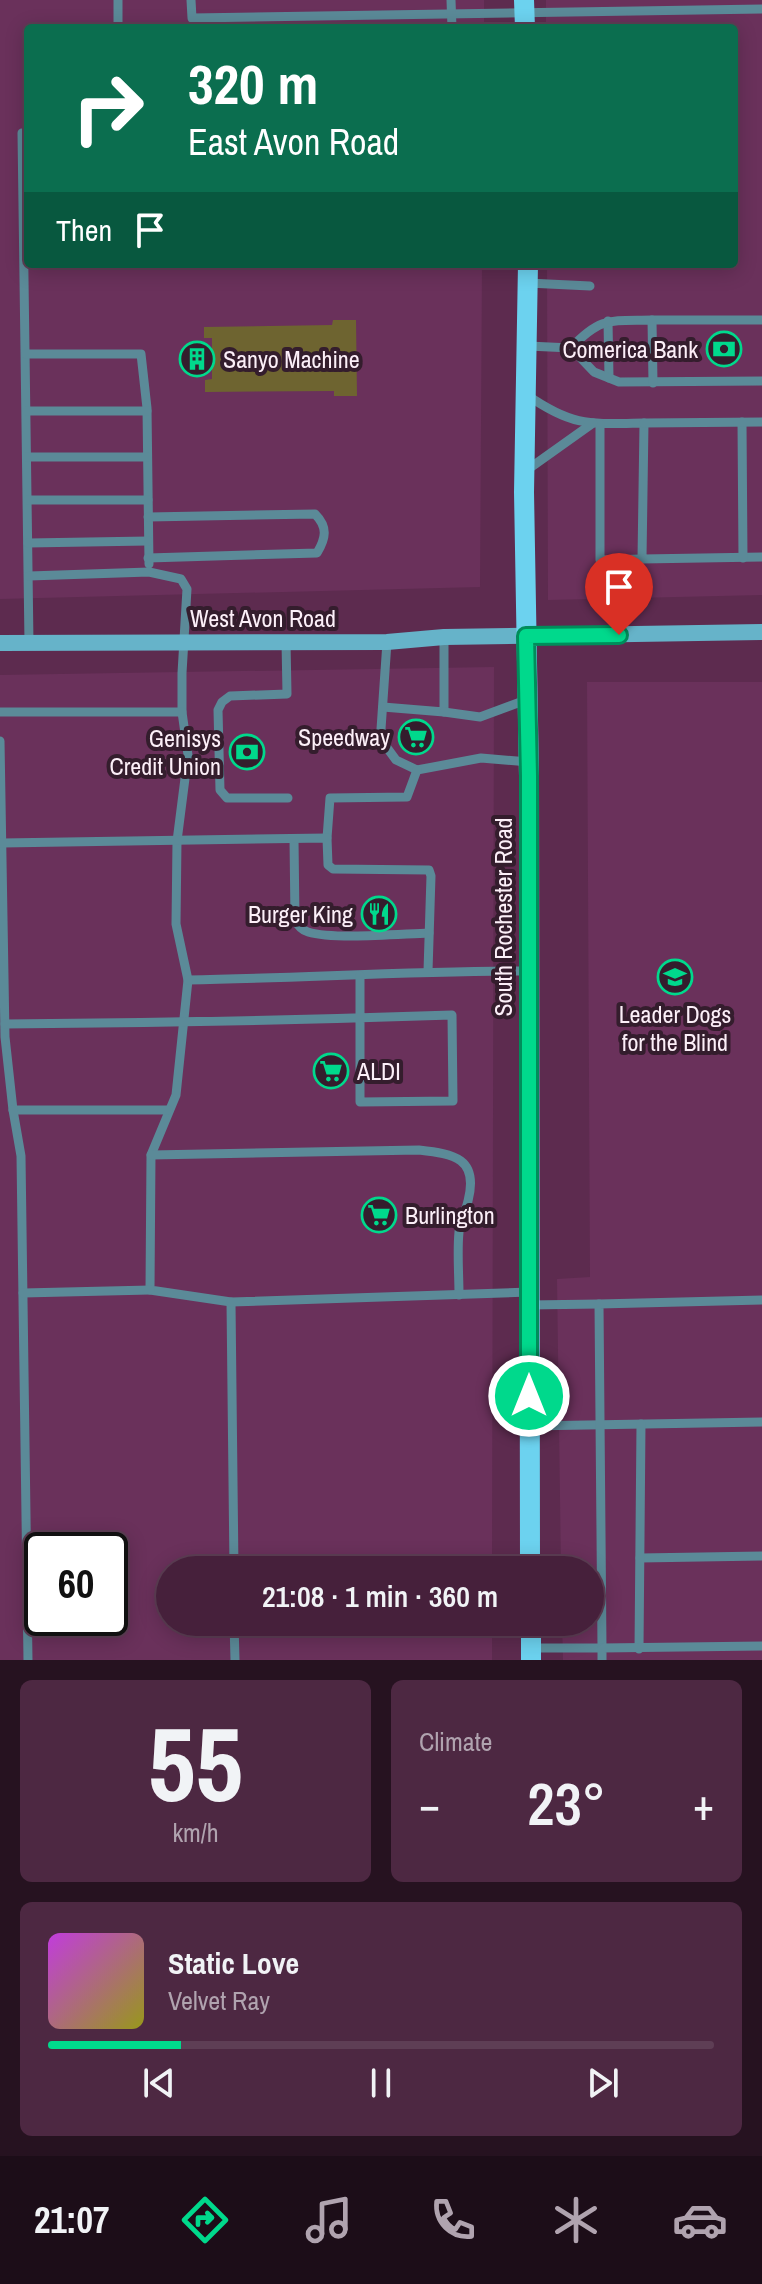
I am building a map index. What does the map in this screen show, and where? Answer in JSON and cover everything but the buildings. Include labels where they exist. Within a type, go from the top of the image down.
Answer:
[{"type":"main road","name":"South Rochester Road","points":[[528,274],[524,472],[529,762],[530,1556]]},
{"type":"main road","name":"West Avon Road","points":[[0,643],[387,642],[444,637],[762,632]]},
{"type":"lane","points":[[118,0],[118,24]]},
{"type":"lane","points":[[191,0],[192,18],[762,9]]},
{"type":"lane","points":[[451,0],[452,24]]},
{"type":"lane","points":[[22,133],[24,244]]},
{"type":"lane","points":[[24,268],[29,643]]},
{"type":"lane","points":[[528,274],[590,286]]},
{"type":"lane","points":[[652,320],[653,383]]},
{"type":"lane","points":[[571,348],[588,330],[608,321],[762,320]]},
{"type":"lane","points":[[608,321],[609,378]]},
{"type":"lane","points":[[528,346],[571,348],[594,372],[619,382],[762,381]]},
{"type":"lane","points":[[26,354],[141,354],[147,411],[149,572]]},
{"type":"lane","points":[[524,393],[564,418],[596,424],[762,422]]},
{"type":"lane","points":[[27,411],[147,411]]},
{"type":"lane","points":[[742,422],[743,558]]},
{"type":"lane","points":[[642,559],[644,423]]},
{"type":"lane","points":[[524,472],[596,424]]},
{"type":"lane","points":[[596,424],[600,560],[762,557]]},
{"type":"lane","points":[[27,457],[147,457]]},
{"type":"lane","points":[[28,500],[148,500]]},
{"type":"lane","points":[[148,517],[315,514],[324,523],[325,539],[317,553],[148,558]]},
{"type":"lane","points":[[28,543],[148,541]]},
{"type":"lane","points":[[29,576],[149,572],[181,579],[187,589],[182,712],[188,755],[177,841],[176,924],[188,980],[176,1095],[151,1155],[150,1290]]},
{"type":"lane","points":[[444,637],[444,712]]},
{"type":"lane","points":[[286,642],[287,694],[230,696],[218,710],[220,790],[227,798],[288,798]]},
{"type":"lane","points":[[387,642],[381,729],[385,745],[396,760],[417,770],[481,758],[529,762]]},
{"type":"lane","points":[[383,707],[480,717],[528,700]]},
{"type":"lane","points":[[0,712],[182,712]]},
{"type":"lane","points":[[0,741],[5,1024],[13,1110],[21,1156],[28,1660]]},
{"type":"lane","points":[[417,770],[407,797],[330,798],[328,865],[333,869],[429,870],[428,971]]},
{"type":"lane","points":[[2,843],[327,838]]},
{"type":"lane","points":[[294,839],[295,920],[298,927],[329,935],[429,933]]},
{"type":"lane","points":[[188,980],[360,976],[401,971],[529,971]]},
{"type":"lane","points":[[5,1024],[184,1023],[360,1018],[452,1015],[453,1101],[360,1102],[360,1018],[360,976]]},
{"type":"lane","points":[[13,1110],[168,1110]]},
{"type":"lane","points":[[151,1155],[419,1150],[456,1156],[464,1161],[469,1170],[471,1185],[459,1230],[459,1295]]},
{"type":"lane","points":[[23,1293],[150,1290],[231,1302],[459,1295],[599,1304],[762,1300]]},
{"type":"lane","points":[[231,1302],[234,1556]]},
{"type":"lane","points":[[599,1304],[602,1660]]},
{"type":"lane","points":[[529,1426],[762,1422]]},
{"type":"lane","points":[[639,1649],[641,1424]]},
{"type":"lane","points":[[640,1558],[762,1556]]},
{"type":"lane","points":[[234,1636],[235,1660]]},
{"type":"lane","points":[[531,1654],[602,1648],[762,1646]]},
{"type":"shaded area","points":[[0,0],[484,0],[484,24],[24,24],[24,268],[482,268],[480,587],[0,599]]},
{"type":"shaded area","points":[[546,0],[762,0],[762,595],[548,600],[547,268],[738,268],[738,24],[546,24]]},
{"type":"shaded area","points":[[333,320],[356,320],[357,396],[334,396],[334,391],[205,392],[205,380],[212,379],[212,338],[204,338],[204,327],[332,325]]},
{"type":"shaded area","points":[[494,667],[492,1556],[156,1556],[156,1636],[492,1636],[492,1660],[0,1660],[0,675]]},
{"type":"shaded area","points":[[587,682],[762,682],[762,1660],[563,1660],[562,1636],[604,1636],[604,1556],[561,1556],[557,1279],[590,1277]]},
{"type":"place","name":"Comerica Bank","points":[[724,349]]},
{"type":"place","name":"Sanyo Machine","points":[[197,359]]},
{"type":"place","name":"Speedway","points":[[416,737]]},
{"type":"place","name":"Genisys Credit Union","points":[[247,752]]},
{"type":"place","name":"Burger King","points":[[379,914]]},
{"type":"place","name":"Leader Dogs for the Blind","points":[[675,977]]},
{"type":"place","name":"ALDI","points":[[331,1071]]},
{"type":"place","name":"Burlington","points":[[379,1215]]},
{"type":"route","points":[[529,1396],[529,776],[526,636],[619,635]]}]
